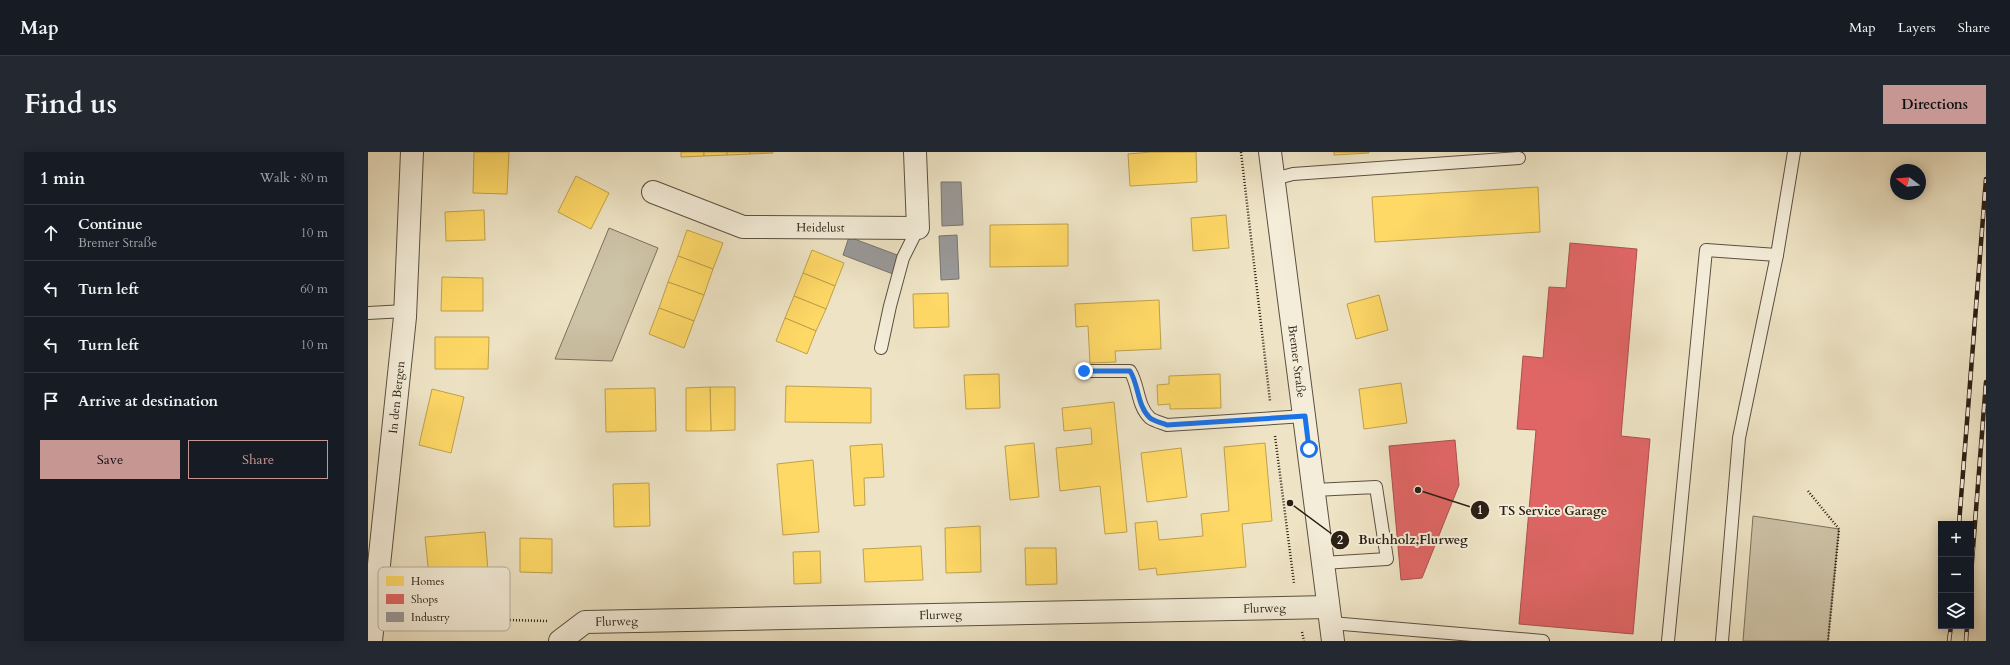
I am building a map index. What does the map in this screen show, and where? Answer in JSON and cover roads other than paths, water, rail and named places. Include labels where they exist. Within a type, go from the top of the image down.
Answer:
[{"type":"street","name":"In den Bergen","points":[[379,567],[405,311],[412,152]]},
{"type":"street","points":[[915,152],[918,228]]},
{"type":"street","name":"Bremer Straße","points":[[1270,152],[1331,624]]},
{"type":"street","name":"Heidelust","points":[[653,192],[743,227],[918,228]]},
{"type":"street","name":"In den Bergen","points":[[371,641],[378,578]]},
{"type":"street","name":"Flurweg","points":[[560,641],[585,622],[1299,608],[1331,624]]},
{"type":"lane","points":[[1722,641],[1739,438],[1777,255],[1794,152]]},
{"type":"lane","points":[[1274,179],[1293,174],[1519,158]]},
{"type":"lane","points":[[881,348],[890,306],[903,258],[918,228]]},
{"type":"lane","points":[[1668,641],[1706,250],[1777,255]]},
{"type":"lane","points":[[368,313],[405,311]]},
{"type":"lane","points":[[1084,371],[1130,371],[1135,379],[1140,401],[1150,418],[1167,425],[1305,416]]},
{"type":"lane","points":[[1314,490],[1376,487],[1387,559],[1323,563]]},
{"type":"lane","points":[[1331,624],[1544,641]]},
{"type":"railway","points":[[1959,521],[1986,179]]},
{"type":"railway","points":[[1972,557],[1986,382]]},
{"type":"railway","points":[[1949,641],[1951,629]]},
{"type":"railway","points":[[1966,641],[1967,629]]},
{"type":"place","name":"TS Service Garage","points":[[1418,490]]},
{"type":"place","name":"Buchholz,Flurweg","points":[[1290,503]]}]
